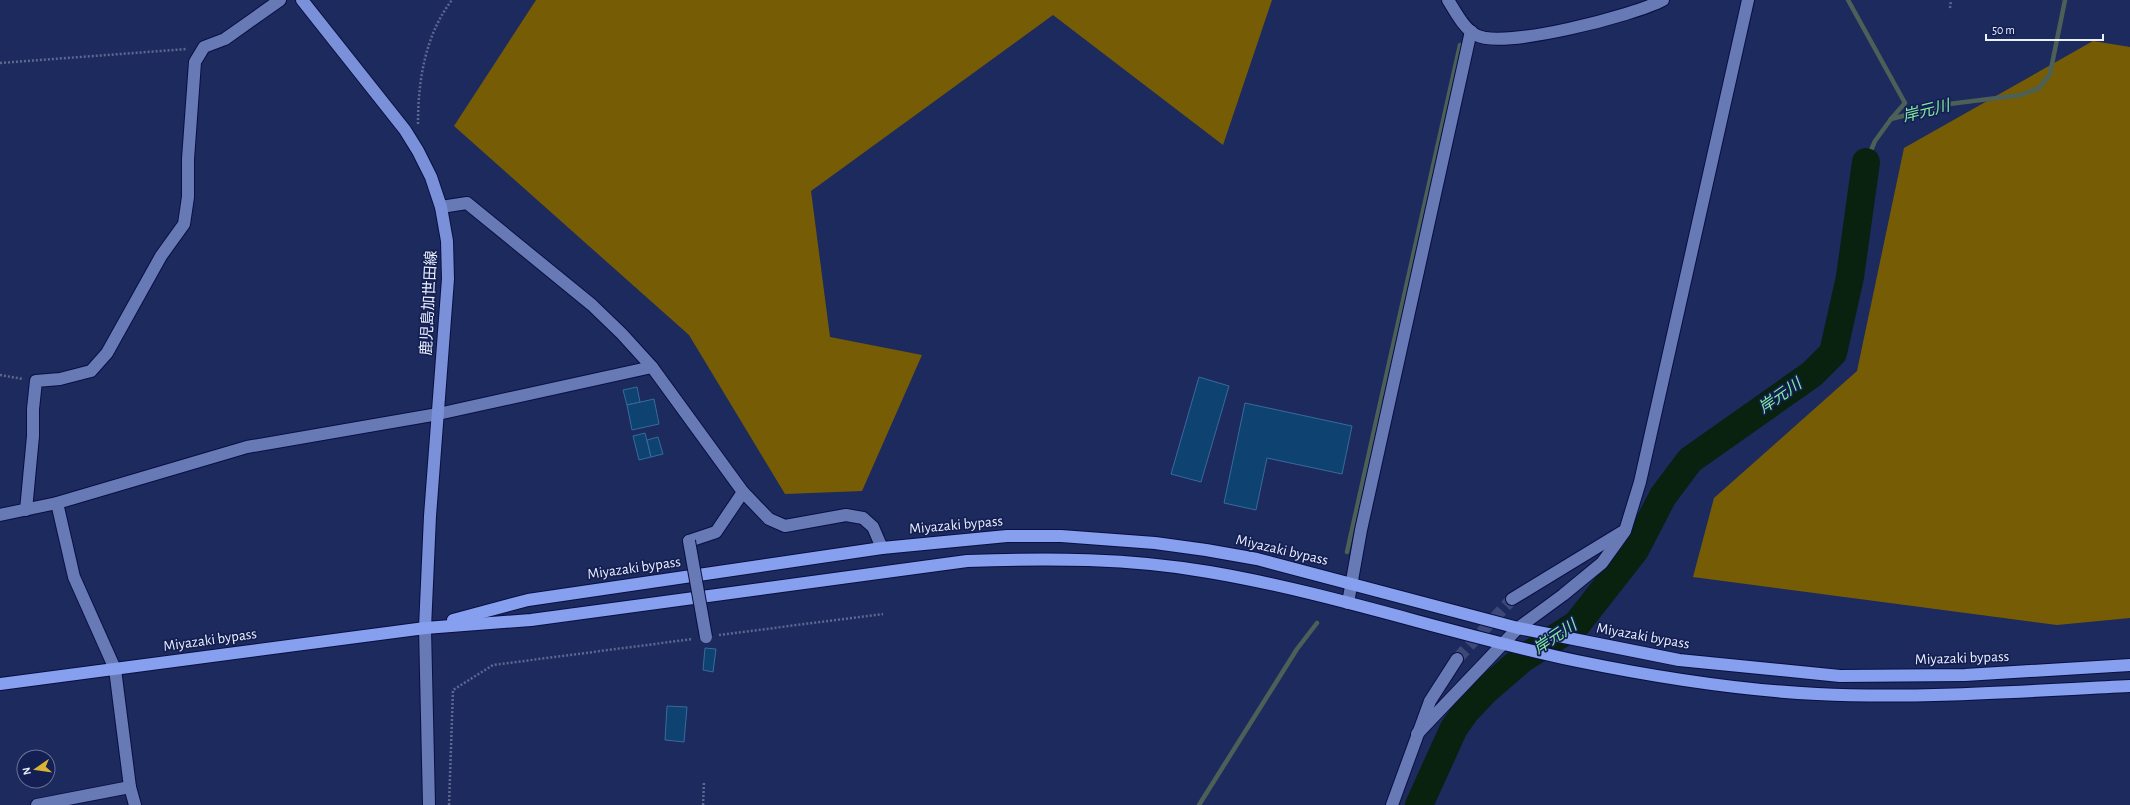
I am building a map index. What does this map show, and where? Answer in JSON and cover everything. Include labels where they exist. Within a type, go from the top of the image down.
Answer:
[{"type":"highway","name":"Miyazaki bypass","points":[[425,628],[528,600],[882,548],[1007,536],[1061,536],[1110,539],[1206,550],[1257,559],[1518,628],[1679,660],[1840,676],[1965,675],[2130,665]]},
{"type":"highway","name":"Miyazaki bypass","points":[[0,684],[425,628],[531,620],[967,561],[1037,558],[1094,560],[1208,572],[1348,603],[1504,644],[1577,661],[1727,686],[1818,694],[1964,695],[2130,686]]},
{"type":"main road","name":"鹿児島加世田線","points":[[302,0],[405,130],[430,176],[441,207],[447,241],[448,279],[430,516],[425,628]]},
{"type":"street","points":[[26,510],[33,436],[33,410],[36,381],[60,379],[91,371],[117,336],[161,256],[184,224],[188,197],[188,159],[195,62],[204,47],[225,39],[280,0]]},
{"type":"street","points":[[1448,0],[1459,18],[1476,36],[1492,39],[1517,38],[1614,17],[1663,0]]},
{"type":"street","points":[[1417,734],[1518,628],[1564,595],[1602,563],[1626,529],[1640,482],[1748,0]]},
{"type":"street","points":[[1348,603],[1361,530],[1471,31]]},
{"type":"street","points":[[441,207],[467,203],[592,305],[652,367],[743,492],[769,519],[785,526],[846,515],[863,518],[872,527],[882,548]]},
{"type":"street","points":[[0,515],[57,503],[246,447],[438,414],[652,367]]},
{"type":"street","points":[[706,637],[689,542],[716,532],[743,492]]},
{"type":"street","points":[[57,503],[74,577],[115,669],[130,786],[136,805]]},
{"type":"street","points":[[1512,599],[1626,529]]},
{"type":"street","points":[[425,628],[429,805]]},
{"type":"street","points":[[1392,805],[1430,701],[1457,659]]},
{"type":"street","points":[[37,805],[130,786]]},
{"type":"path","points":[[418,127],[418,96],[426,52],[439,20],[452,0]]},
{"type":"path","points":[[1950,8],[1951,0]]},
{"type":"path","points":[[0,63],[204,47]]},
{"type":"path","points":[[0,375],[36,381]]},
{"type":"path","points":[[449,805],[453,690],[493,665],[884,614]]},
{"type":"path","points":[[703,805],[704,782]]},
{"type":"shaded area","points":[[536,0],[1272,0],[1223,145],[1053,15],[811,191],[830,337],[922,355],[862,491],[785,494],[689,335],[454,126]]},
{"type":"shaded area","points":[[2093,41],[2130,47],[2130,618],[2057,625],[1693,577],[1714,498],[1857,371],[1904,148]]},
{"type":"building","points":[[1199,377],[1229,386],[1201,482],[1171,474]]},
{"type":"building","points":[[637,387],[640,402],[627,405],[623,390]]},
{"type":"building","points":[[654,399],[659,424],[632,430],[627,405]]},
{"type":"building","points":[[1245,403],[1352,426],[1342,474],[1267,458],[1256,510],[1224,503]]},
{"type":"building","points":[[645,433],[651,457],[639,460],[633,436]]},
{"type":"building","points":[[658,437],[663,454],[651,457],[647,440]]},
{"type":"building","points":[[705,648],[716,649],[713,672],[703,670]]},
{"type":"building","points":[[667,706],[687,707],[684,742],[665,740]]},
{"type":"waterway","points":[[1848,0],[1905,103],[1891,119]]},
{"type":"waterway","name":"岸元川","points":[[1866,162],[1875,141],[1891,119],[1949,104],[2021,95],[2039,88],[2050,74],[2065,0]]},
{"type":"waterway","points":[[1347,552],[1460,45]]},
{"type":"waterway","name":"岸元川","points":[[1419,805],[1454,728],[1466,711],[1484,692],[1522,659],[1577,624],[1635,550],[1663,496],[1690,460],[1812,374],[1833,353],[1850,277],[1866,162]]},
{"type":"waterway","points":[[1199,805],[1297,649],[1317,623]]},
{"type":"tunnel","points":[[1457,659],[1512,599]]}]
